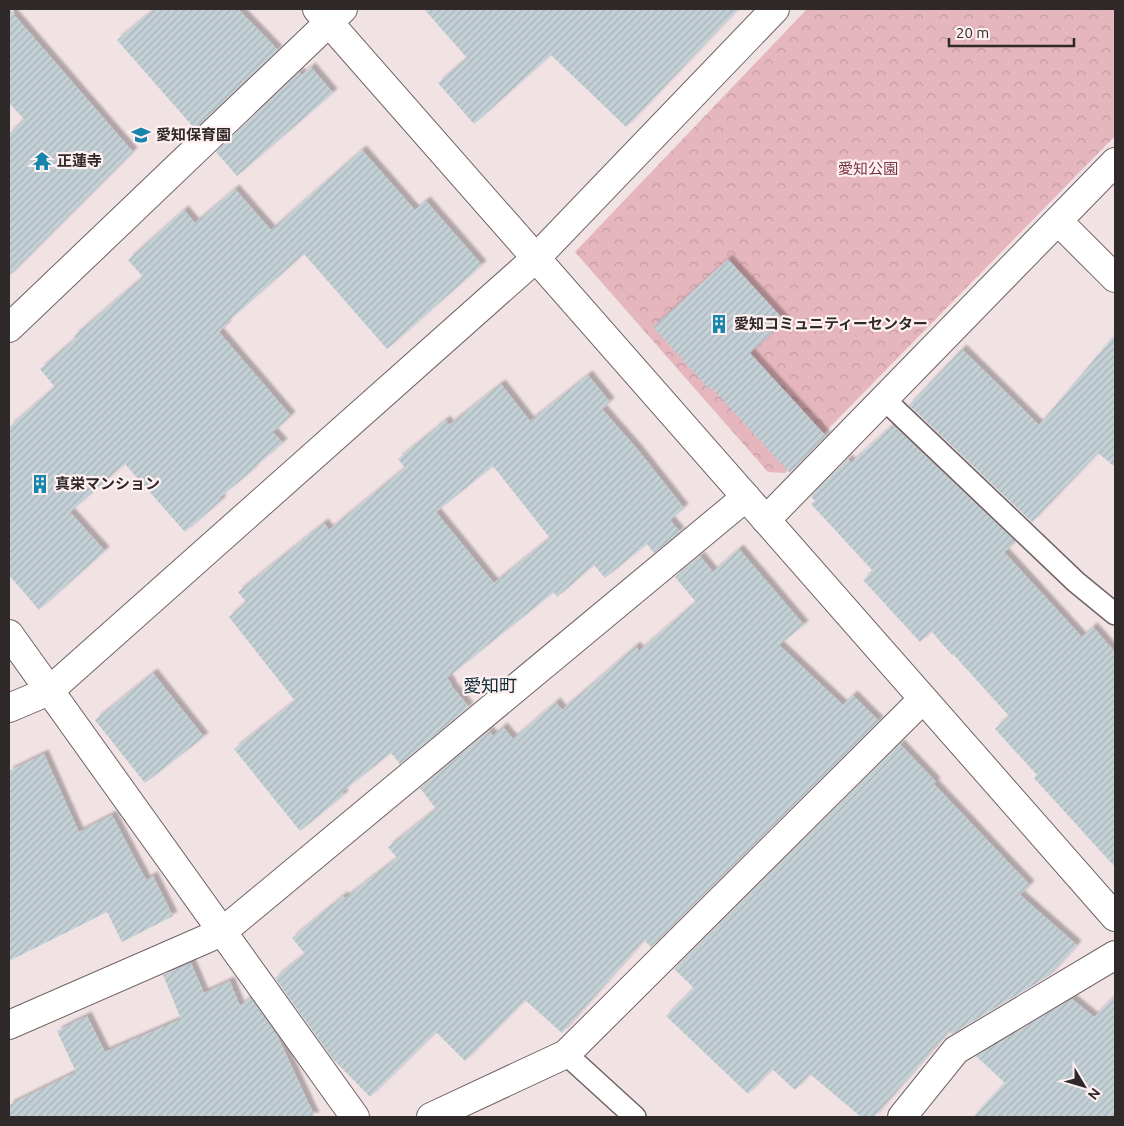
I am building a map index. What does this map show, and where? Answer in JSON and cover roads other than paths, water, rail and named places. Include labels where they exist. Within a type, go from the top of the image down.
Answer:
[{"type":"street","points":[[9,708],[49,691],[536,258],[775,9]]},
{"type":"street","points":[[9,328],[330,13],[536,258],[1115,917]]},
{"type":"street","points":[[766,520],[1115,162]]},
{"type":"street","points":[[1058,221],[1115,278]]},
{"type":"street","points":[[9,1025],[222,932],[746,497]]},
{"type":"street","points":[[9,634],[354,1117]]},
{"type":"street","points":[[431,1117],[566,1054],[923,699]]},
{"type":"street","points":[[902,1117],[956,1050],[1115,955]]},
{"type":"lane","points":[[884,399],[1076,582],[1115,614]]},
{"type":"lane","points":[[566,1054],[635,1117]]},
{"type":"place","name":"愛知保育園","points":[[141,135]]},
{"type":"place","name":"正蓮寺","points":[[42,161]]},
{"type":"place","name":"愛知コミュニティーセンター","points":[[719,324]]},
{"type":"place","name":"真栄マンション","points":[[40,484]]},
{"type":"district","name":"愛知町","points":[[490,686]]},
{"type":"park label","name":"愛知公園","points":[[868,169]]}]
